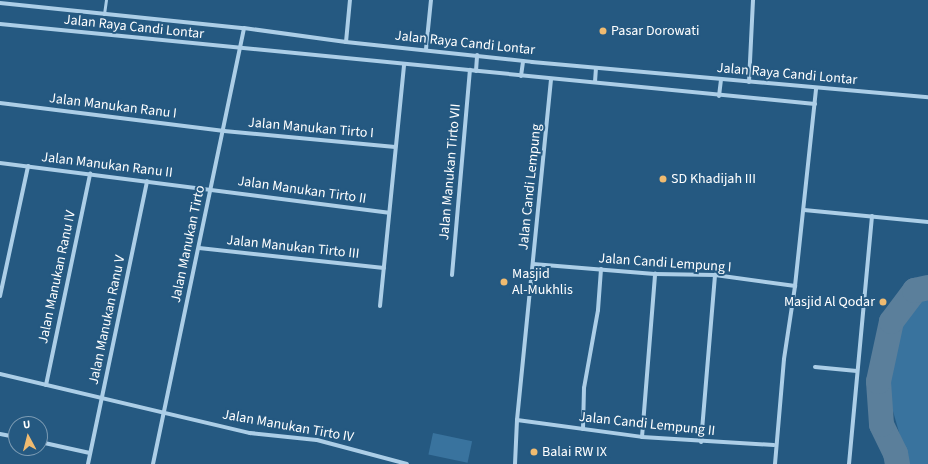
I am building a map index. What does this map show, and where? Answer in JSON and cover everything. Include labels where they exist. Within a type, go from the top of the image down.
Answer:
[{"type":"street","points":[[346,42],[350,0]]},
{"type":"street","points":[[426,49],[431,0]]},
{"type":"street","points":[[749,82],[753,0]]},
{"type":"street","name":"Jalan Raya Candi Lontar","points":[[0,3],[244,28],[346,42],[426,49],[523,61],[816,89],[928,97]]},
{"type":"street","name":"Jalan Raya Candi Lontar","points":[[0,24],[404,65],[470,70],[551,80],[594,82],[719,96],[815,104]]},
{"type":"street","name":"Jalan Manukan Tirto","points":[[153,464],[224,131],[244,28]]},
{"type":"street","points":[[476,71],[477,55]]},
{"type":"street","points":[[521,76],[523,61]]},
{"type":"street","points":[[380,306],[404,65]]},
{"type":"street","points":[[594,82],[596,68]]},
{"type":"street","name":"Jalan Manukan Tirto VII","points":[[452,275],[470,70]]},
{"type":"street","points":[[719,96],[721,79]]},
{"type":"street","name":"Jalan Candi Lempung","points":[[515,464],[517,420],[551,80]]},
{"type":"street","points":[[775,464],[774,445],[804,210],[816,89]]},
{"type":"street","name":"Jalan Manukan Ranu I","points":[[0,103],[224,131]]},
{"type":"street","name":"Jalan Manukan Tirto I","points":[[224,131],[396,147]]},
{"type":"street","name":"Jalan Manukan Ranu II","points":[[0,163],[211,188]]},
{"type":"street","points":[[0,296],[28,166]]},
{"type":"street","name":"Jalan Manukan Ranu IV","points":[[46,385],[90,174]]},
{"type":"street","name":"Jalan Manukan Ranu V","points":[[88,464],[147,181]]},
{"type":"street","name":"Jalan Manukan Tirto II","points":[[211,188],[389,213]]},
{"type":"street","points":[[804,210],[928,222]]},
{"type":"street","points":[[849,464],[872,216]]},
{"type":"street","name":"Jalan Manukan Tirto III","points":[[199,248],[384,268]]},
{"type":"street","name":"Jalan Candi Lempung I","points":[[533,264],[655,274],[715,275],[795,286]]},
{"type":"street","points":[[583,429],[584,388],[598,310],[601,269]]},
{"type":"street","points":[[642,436],[655,274]]},
{"type":"street","points":[[701,442],[715,275]]},
{"type":"street","points":[[815,367],[858,371]]},
{"type":"street","name":"Jalan Manukan Tirto IV","points":[[0,374],[102,396],[164,414],[250,432],[317,440],[407,464]]},
{"type":"street","name":"Jalan Candi Lempung II","points":[[517,420],[701,442],[774,445]]},
{"type":"street","points":[[48,444],[90,453]]},
{"type":"lane","points":[[104,14],[106,0]]},
{"type":"shaded area","points":[[924,294],[928,294],[928,464],[908,464],[874,344]]},
{"type":"shaded area","points":[[433,433],[472,441],[468,463],[428,455]]},
{"type":"waterway","points":[[897,464],[895,453],[881,424],[878,381],[891,321],[914,290],[928,287]]},
{"type":"place","name":"Pasar Dorowati","points":[[603,31]]},
{"type":"place","name":"SD Khadijah III","points":[[663,179]]},
{"type":"place","name":"Masjid Al-Mukhlis","points":[[504,282]]},
{"type":"place","name":"Masjid Al Qodar","points":[[883,302]]},
{"type":"place","name":"Balai RW IX","points":[[534,452]]}]
